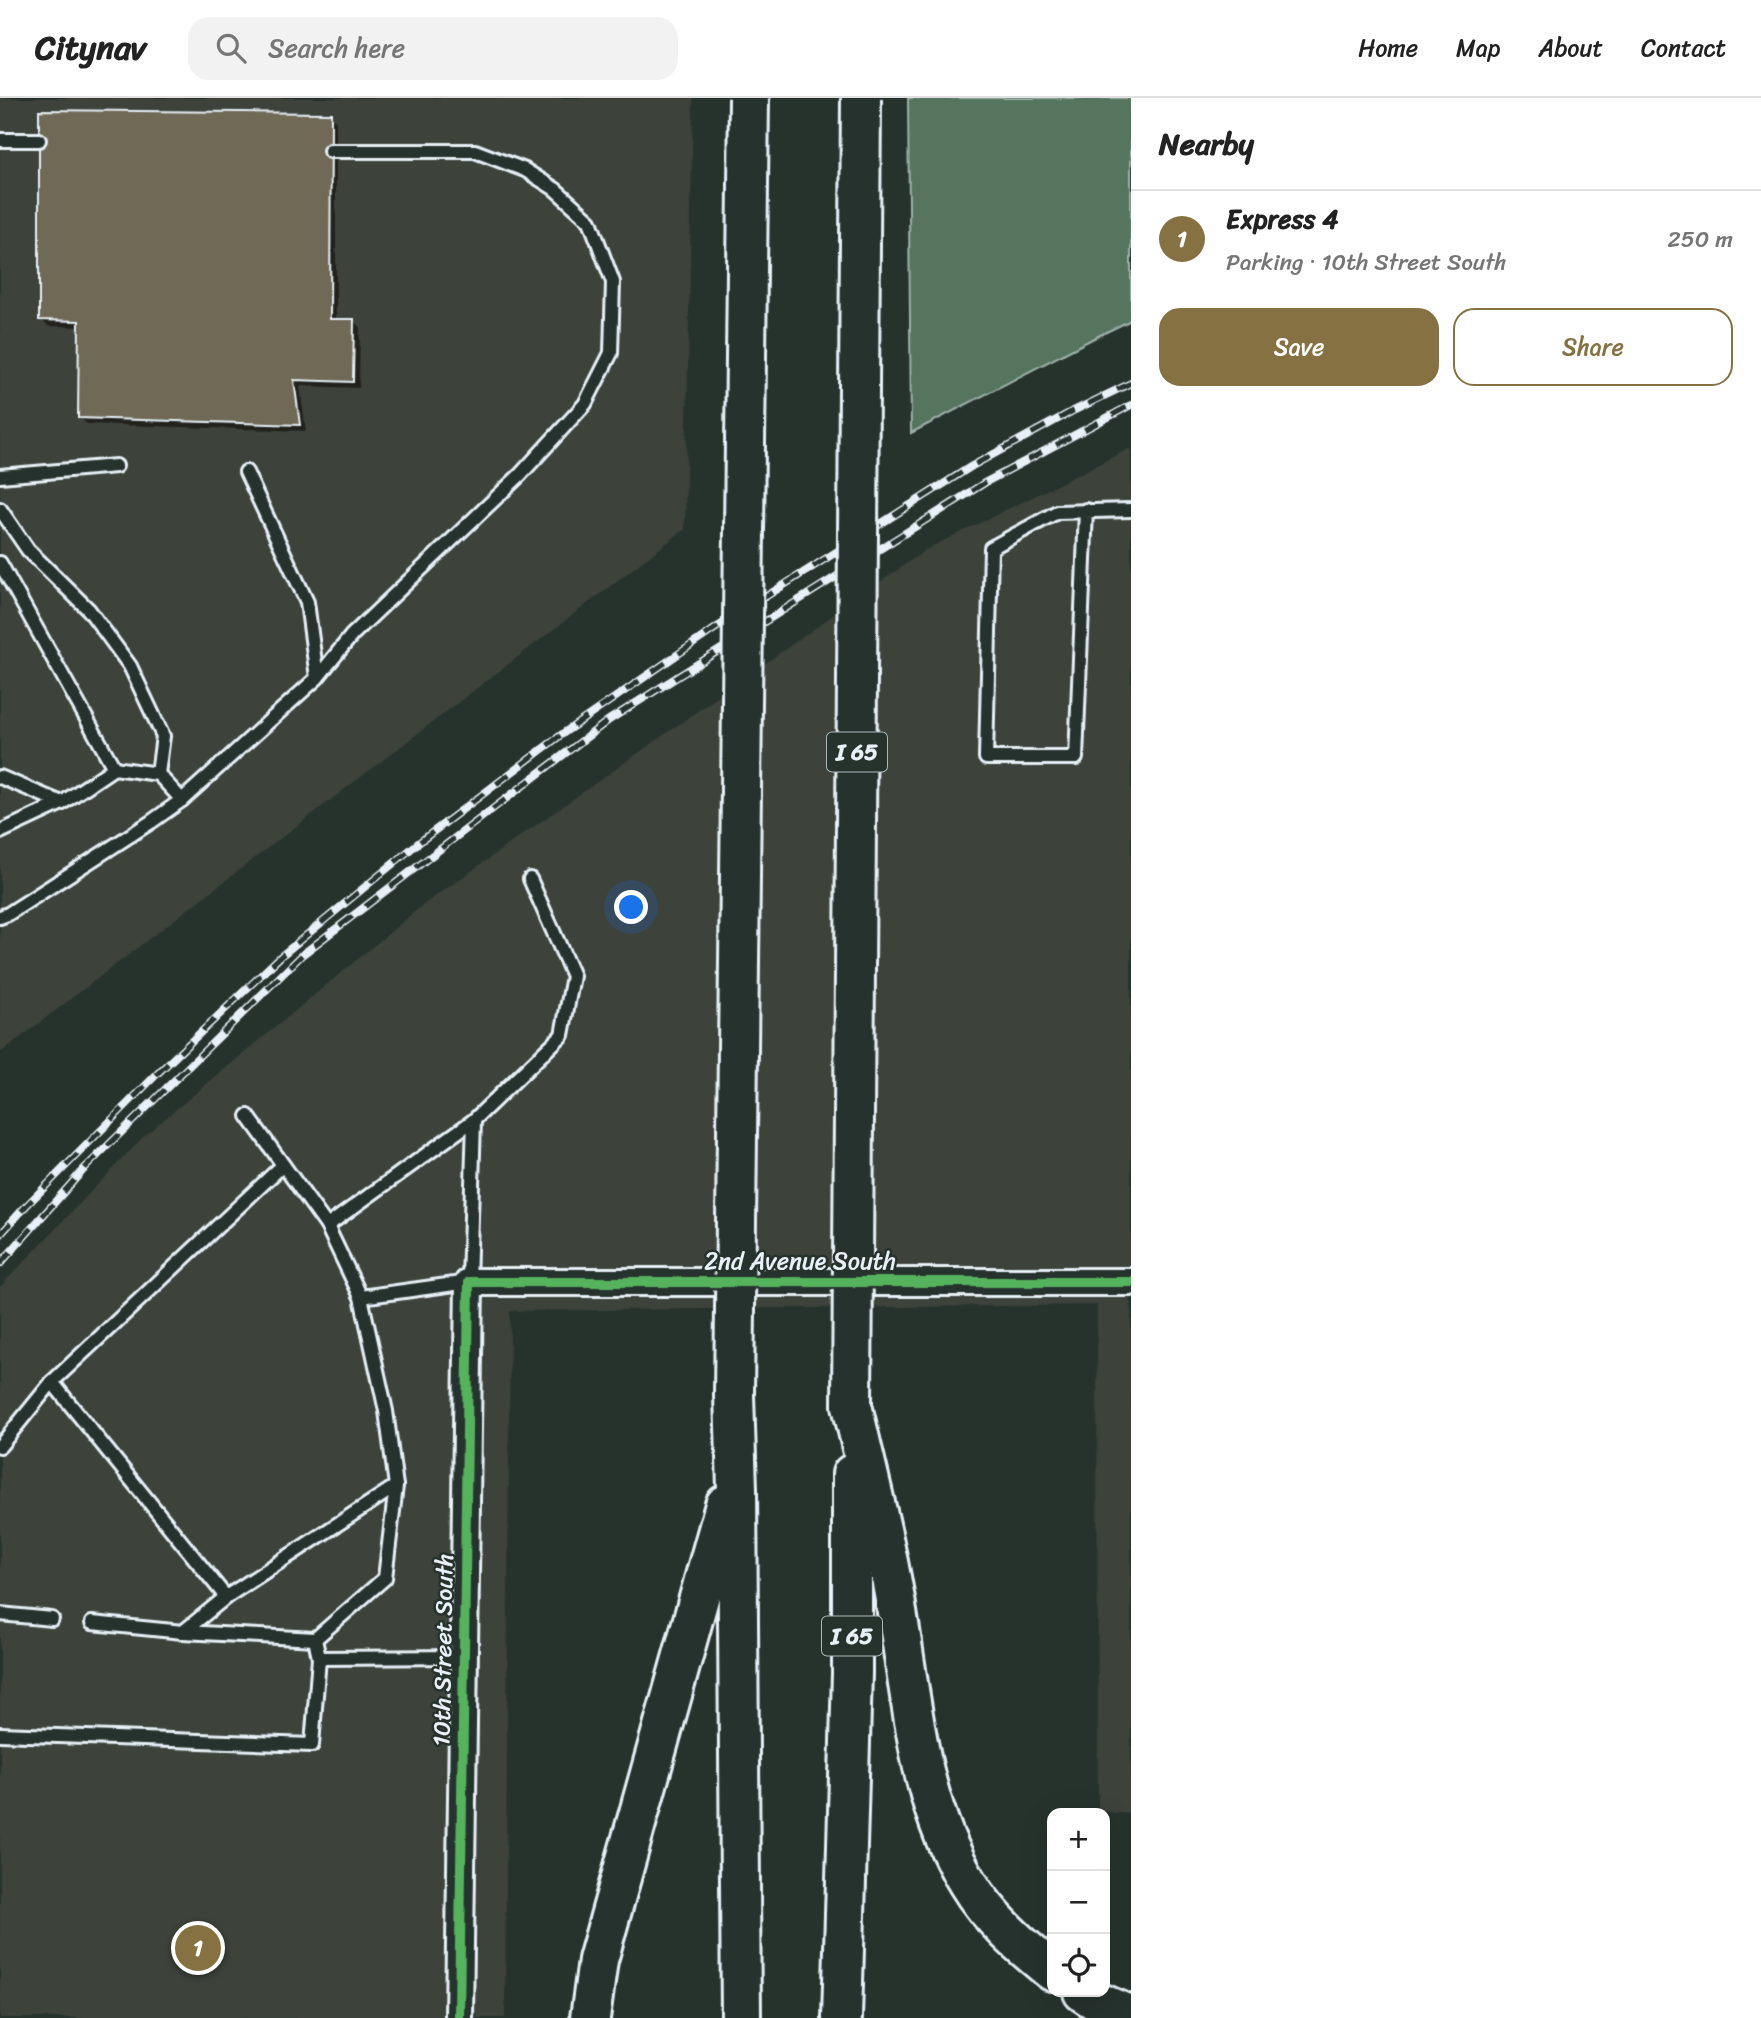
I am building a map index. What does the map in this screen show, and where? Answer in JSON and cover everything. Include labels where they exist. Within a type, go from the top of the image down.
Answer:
[{"type":"highway","points":[[741,2018],[737,1463],[734,1395],[749,98]]},
{"type":"highway","name":"I 65","points":[[842,2018],[852,1673],[861,98]]},
{"type":"highway","points":[[852,1405],[898,1617],[917,1741],[938,1821],[950,1851],[969,1885],[1019,1944],[1047,1967]]},
{"type":"highway","points":[[590,2018],[598,1960],[737,1463]]},
{"type":"highway","points":[[1090,1997],[1131,2016]]},
{"type":"street","name":"2nd Avenue South","points":[[469,1282],[1131,1282]]},
{"type":"street","name":"10th Street South","points":[[459,2018],[469,1282]]},
{"type":"lane","points":[[0,140],[39,140]]},
{"type":"lane","points":[[0,917],[182,800],[317,678],[352,635],[520,475],[585,404],[611,353],[613,282],[590,221],[555,189],[525,170],[475,151],[330,151]]},
{"type":"lane","points":[[0,476],[116,466]]},
{"type":"lane","points":[[246,472],[307,602],[317,678]]},
{"type":"lane","points":[[0,509],[28,550],[89,610],[130,666],[163,736],[158,774]]},
{"type":"lane","points":[[1086,510],[1076,758],[986,758],[991,548],[1056,512],[1086,510],[1131,510]]},
{"type":"lane","points":[[0,562],[114,768]]},
{"type":"lane","points":[[0,832],[62,803],[114,768],[158,774],[182,800]]},
{"type":"lane","points":[[0,776],[62,803]]},
{"type":"lane","points":[[327,1226],[474,1120],[562,1035],[573,976],[530,879]]},
{"type":"lane","points":[[92,1623],[183,1632],[315,1639],[385,1578],[396,1486],[386,1411],[361,1297],[327,1226],[248,1116]]},
{"type":"lane","points":[[361,1297],[469,1282],[474,1120]]},
{"type":"lane","points":[[0,1446],[52,1382],[283,1165]]},
{"type":"lane","points":[[52,1382],[226,1597]]},
{"type":"lane","points":[[183,1632],[226,1597],[396,1486]]},
{"type":"lane","points":[[0,1614],[52,1619]]},
{"type":"lane","points":[[0,1734],[312,1745],[319,1658],[315,1639]]},
{"type":"lane","points":[[319,1658],[464,1657]]},
{"type":"shaded area","points":[[0,98],[693,98],[685,529],[0,1053]]},
{"type":"shaded area","points":[[1131,448],[1131,1814],[1110,1812],[1110,1808],[1098,1808],[1097,1305],[510,1311],[505,2018],[0,2018],[0,1287],[145,1135],[423,905],[927,549]]},
{"type":"green space","points":[[908,98],[1131,98],[1131,320],[911,433]]},
{"type":"building","points":[[39,110],[331,113],[330,319],[354,319],[353,382],[294,380],[300,425],[78,418],[79,321],[39,320]]},
{"type":"railway","points":[[0,1235],[158,1073],[281,956],[417,844],[565,732],[716,628],[972,466],[1131,383]]},
{"type":"railway","points":[[0,1264],[85,1168],[303,954],[609,720],[986,482],[1131,405]]},
{"type":"cycle path","points":[[459,2018],[469,1282],[1131,1282]]},
{"type":"place","name":"Express 4","points":[[198,1948]]}]
